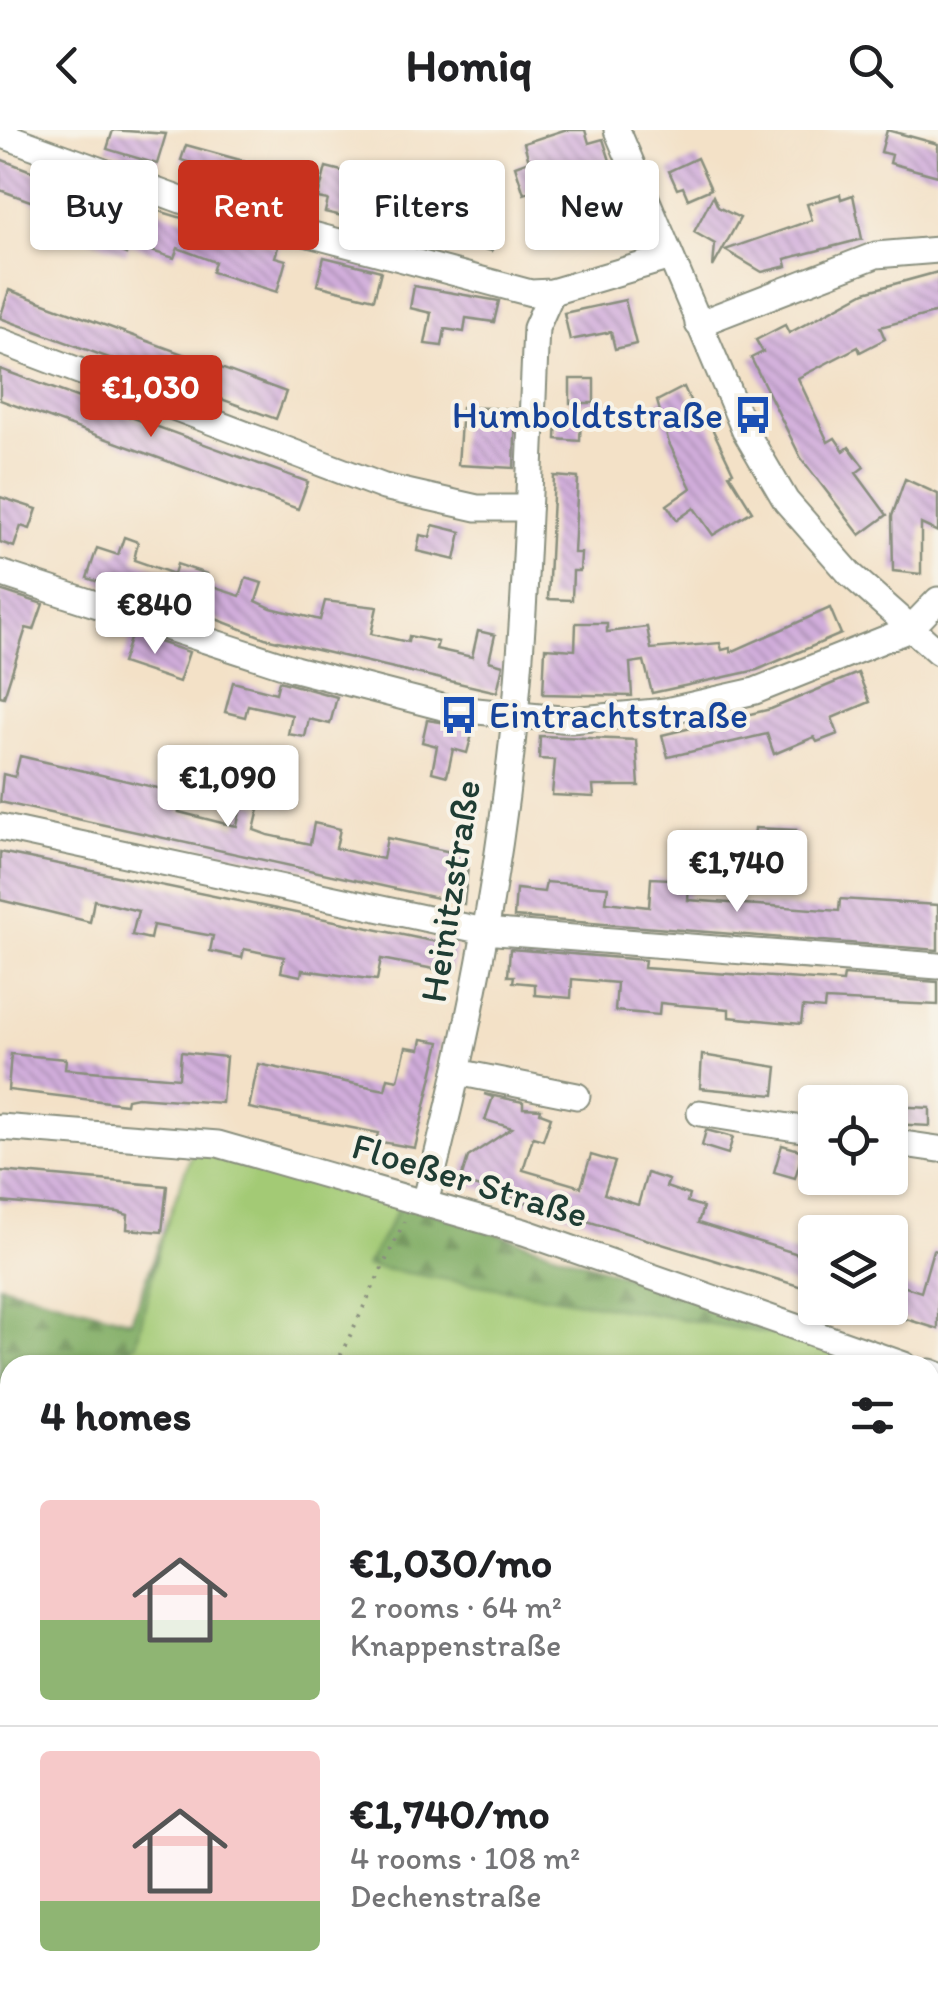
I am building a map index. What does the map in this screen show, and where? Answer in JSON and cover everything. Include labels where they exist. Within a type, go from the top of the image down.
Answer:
[{"type":"street","points":[[617,130],[744,431],[786,501],[850,574],[938,652]]},
{"type":"street","points":[[0,134],[181,200],[531,293],[552,292],[670,258]]},
{"type":"street","points":[[698,324],[876,255],[938,250]]},
{"type":"street","name":"Heinitzstraße","points":[[420,1201],[456,1072],[484,931],[515,714],[536,328],[552,292]]},
{"type":"street","points":[[0,341],[384,487],[477,508],[528,508]]},
{"type":"street","points":[[0,573],[295,669],[446,708],[571,720],[666,711],[755,691],[910,628],[938,600]]},
{"type":"street","points":[[0,828],[484,931],[938,966]]},
{"type":"street","points":[[456,1072],[577,1096]]},
{"type":"street","points":[[700,1113],[798,1128]]},
{"type":"street","name":"Floeßer Straße","points":[[0,1127],[218,1144],[420,1201],[874,1355]]},
{"type":"street","points":[[908,1145],[938,1149]]},
{"type":"path","points":[[341,1355],[420,1201]]},
{"type":"green space","points":[[221,1151],[402,1202],[366,1266],[819,1342],[856,1355],[117,1355],[136,1344],[161,1239],[192,1152]]},
{"type":"green space","points":[[402,1202],[867,1355],[0,1355],[0,1285],[131,1321],[161,1239],[361,1274]]},
{"type":"building","points":[[113,130],[166,134],[158,161],[107,149]]},
{"type":"building","points":[[564,130],[585,130],[589,143],[603,139],[610,160],[529,160],[524,143]]},
{"type":"building","points":[[887,130],[938,144],[938,176],[890,163],[892,155],[881,152]]},
{"type":"building","points":[[186,145],[240,160],[181,160]]},
{"type":"building","points":[[697,158],[711,189],[688,199],[683,187],[677,189],[669,171]]},
{"type":"building","points":[[0,159],[30,171],[30,201],[0,190]]},
{"type":"building","points":[[525,162],[525,194],[524,194],[515,166]]},
{"type":"building","points":[[326,167],[339,170],[339,215],[325,212],[328,200],[319,198]]},
{"type":"building","points":[[840,194],[841,199],[853,195],[862,239],[785,259],[787,266],[762,272],[725,250],[812,220],[807,204]]},
{"type":"building","points":[[713,196],[718,207],[740,218],[713,267],[715,244],[694,232]]},
{"type":"building","points":[[158,211],[178,217],[178,248],[174,258],[148,250],[158,250]]},
{"type":"building","points":[[183,250],[277,250],[275,257],[286,260],[277,292],[212,272],[215,262]]},
{"type":"building","points":[[324,257],[381,271],[374,299],[317,285]]},
{"type":"building","points":[[938,272],[938,312],[880,327],[885,339],[860,352],[858,347],[798,378],[828,442],[835,438],[844,451],[849,447],[864,467],[856,473],[887,515],[860,535],[801,458],[751,358],[763,352],[756,340],[785,325],[789,333],[865,292]]},
{"type":"building","points":[[414,286],[499,301],[494,322],[466,318],[464,332],[445,329],[442,346],[425,344],[431,313],[410,308]]},
{"type":"building","points":[[9,290],[286,392],[276,419],[0,318]]},
{"type":"building","points":[[625,300],[636,344],[615,349],[611,332],[570,340],[564,313]]},
{"type":"building","points":[[0,369],[308,482],[298,509],[0,400]]},
{"type":"building","points":[[570,379],[594,379],[594,403],[570,403]]},
{"type":"building","points":[[684,387],[702,427],[710,424],[733,472],[729,474],[752,511],[713,535],[694,508],[677,520],[667,505],[691,488],[669,443],[657,401]]},
{"type":"building","points":[[462,407],[516,409],[514,468],[458,465]]},
{"type":"building","points":[[557,411],[581,412],[580,441],[556,439]]},
{"type":"building","points":[[554,476],[578,478],[574,553],[581,553],[580,571],[573,571],[572,600],[548,599]]},
{"type":"building","points":[[905,479],[938,494],[938,532],[921,524],[921,574],[893,571],[892,516]]},
{"type":"building","points":[[0,497],[37,509],[30,529],[21,526],[14,547],[0,542]]},
{"type":"building","points":[[433,525],[461,532],[455,560],[417,551],[420,535],[430,537]]},
{"type":"building","points":[[124,537],[138,542],[134,560],[174,574],[177,564],[207,574],[203,584],[240,596],[246,578],[262,583],[256,601],[271,608],[320,620],[325,601],[377,607],[371,634],[408,642],[409,636],[438,642],[436,649],[472,657],[478,631],[495,635],[489,661],[503,665],[497,692],[265,638],[146,592],[144,598],[87,578],[97,548],[118,555]]},
{"type":"building","points":[[0,590],[43,604],[34,630],[26,628],[4,697],[0,696]]},
{"type":"building","points":[[830,608],[841,634],[757,670],[652,693],[644,661],[630,663],[632,696],[543,694],[545,648],[575,650],[576,623],[607,623],[607,632],[647,627],[651,649],[720,643],[722,650],[730,648],[731,652]]},
{"type":"building","points":[[132,633],[189,652],[179,682],[122,663]]},
{"type":"building","points":[[858,673],[870,702],[832,718],[838,734],[817,742],[814,737],[774,754],[767,734],[668,757],[662,735],[771,709]]},
{"type":"building","points":[[279,681],[337,697],[330,724],[309,719],[305,737],[288,734],[292,715],[248,705],[245,717],[225,712],[233,682],[276,693]]},
{"type":"building","points":[[427,720],[474,727],[467,753],[453,749],[447,776],[432,772],[437,746],[422,742]]},
{"type":"building","points":[[540,736],[636,740],[639,786],[593,786],[594,797],[552,795],[555,760],[539,759]]},
{"type":"building","points":[[20,756],[166,790],[167,784],[185,788],[179,812],[222,823],[237,826],[242,801],[260,805],[254,830],[268,835],[310,844],[314,823],[340,829],[336,848],[383,859],[387,838],[469,856],[464,904],[0,802],[3,774],[15,777]]},
{"type":"building","points":[[755,828],[796,830],[795,851],[753,847]]},
{"type":"building","points":[[0,852],[456,946],[450,972],[381,959],[377,980],[302,970],[301,976],[281,972],[284,957],[244,949],[242,958],[210,951],[213,936],[153,925],[150,939],[132,935],[138,911],[94,900],[90,922],[0,900]]},
{"type":"building","points":[[671,870],[690,871],[688,900],[839,911],[840,899],[938,905],[938,950],[514,917],[516,889],[544,892],[546,882],[608,887],[606,902],[649,907],[651,878],[670,879]]},
{"type":"building","points":[[510,949],[645,960],[644,968],[843,982],[844,975],[938,982],[938,1005],[825,1000],[824,1009],[803,1007],[801,1024],[729,1017],[729,1009],[660,1003],[659,1015],[615,1011],[617,983],[572,979],[571,998],[535,995],[535,984],[513,982],[514,976],[508,976]]},
{"type":"building","points":[[422,1039],[440,1042],[415,1148],[376,1141],[378,1133],[249,1108],[258,1064],[385,1090],[388,1078],[398,1080],[406,1047],[420,1049]]},
{"type":"building","points":[[181,1052],[226,1057],[222,1103],[137,1097],[127,1099],[126,1104],[8,1090],[11,1054],[66,1059],[65,1069],[179,1078]]},
{"type":"building","points":[[702,1055],[777,1067],[774,1095],[700,1088]]},
{"type":"building","points":[[484,1094],[523,1102],[523,1108],[541,1109],[540,1113],[551,1117],[543,1140],[533,1137],[523,1170],[581,1187],[591,1155],[615,1162],[604,1194],[638,1205],[647,1173],[669,1180],[666,1187],[689,1195],[687,1202],[703,1207],[698,1223],[798,1254],[798,1286],[460,1182],[468,1157],[512,1128],[485,1120],[493,1097]]},
{"type":"building","points":[[908,1107],[930,1108],[930,1126],[908,1125]]},
{"type":"building","points":[[706,1130],[733,1137],[728,1154],[702,1146]]},
{"type":"building","points":[[782,1145],[798,1150],[795,1178],[774,1172]]},
{"type":"building","points":[[0,1171],[167,1186],[162,1232],[127,1229],[128,1215],[118,1212],[0,1202]]},
{"type":"building","points":[[933,1250],[938,1251],[938,1329],[908,1320],[908,1288],[921,1292]]},
{"type":"place","name":"Humboldtstraße","points":[[753,415]]},
{"type":"place","name":"Eintrachtstraße","points":[[459,715]]}]
